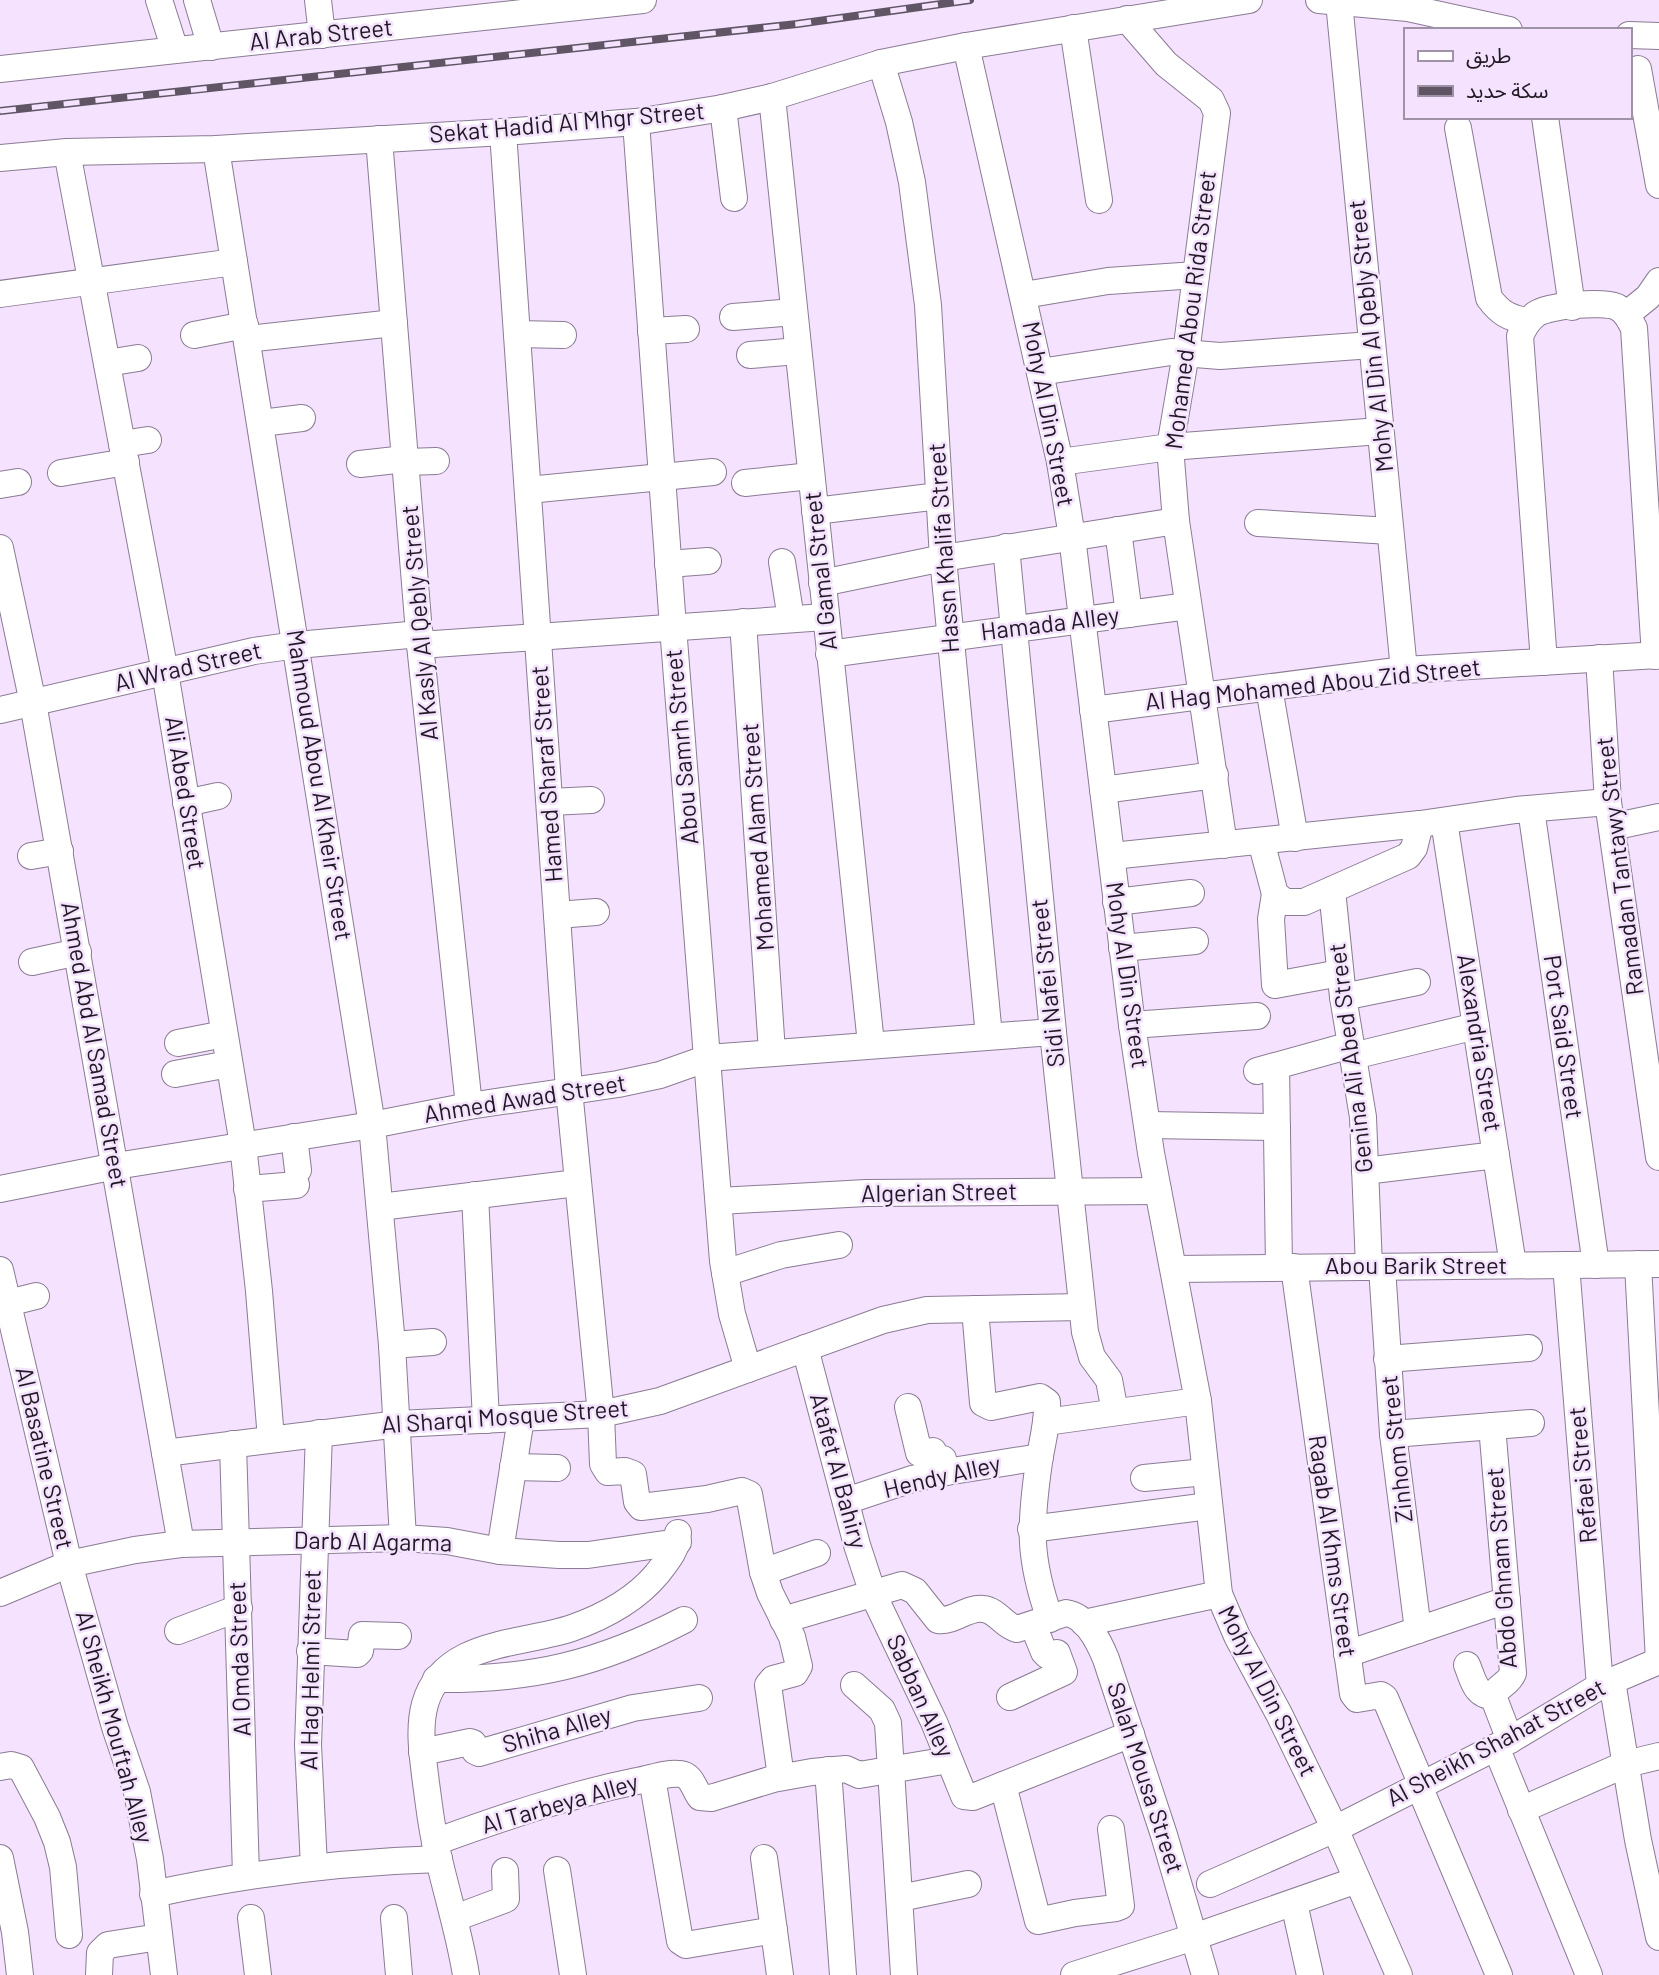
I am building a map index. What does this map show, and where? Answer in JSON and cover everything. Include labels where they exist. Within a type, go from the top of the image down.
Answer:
[{"type":"street","points":[[159,0],[175,50]]},
{"type":"street","points":[[197,0],[211,47]]},
{"type":"street","points":[[318,0],[322,35]]},
{"type":"street","name":"Al Arab Street","points":[[0,69],[643,0]]},
{"type":"street","name":"Sekat Hadid Al Mhgr Street","points":[[0,158],[67,152],[216,149],[636,122],[772,97],[881,63],[966,46],[1250,0]]},
{"type":"street","points":[[1329,1],[1408,8],[1500,28]]},
{"type":"street","name":"Mohy Al Din Al Qebly Street","points":[[1329,1],[1372,345],[1404,670]]},
{"type":"street","name":"Mohamed Abou Rida Street","points":[[1127,19],[1166,64],[1210,100],[1217,113],[1186,353],[1170,447],[1176,521],[1224,845]]},
{"type":"street","points":[[1073,28],[1099,200]]},
{"type":"street","points":[[1631,35],[1659,36]]},
{"type":"street","name":"Mohy Al Din Street","points":[[966,46],[1060,462],[1083,619],[1132,1025],[1158,1191],[1198,1401],[1219,1594],[1237,1636],[1279,1714],[1335,1829],[1399,1975]]},
{"type":"street","name":"Hassn Khalifa Street","points":[[881,63],[899,122],[916,207],[928,305],[943,558],[989,1036]]},
{"type":"street","points":[[1642,69],[1659,185]]},
{"type":"street","name":"Al Gamal Street","points":[[772,97],[871,1044]]},
{"type":"street","points":[[723,108],[734,198]]},
{"type":"street","points":[[1545,119],[1572,307]]},
{"type":"street","name":"Abou Samrh Street","points":[[636,122],[661,477],[725,1273],[732,1314],[748,1369]]},
{"type":"street","points":[[1458,128],[1489,298],[1498,310],[1511,319],[1527,321]]},
{"type":"street","name":"Hamed Sharaf Street","points":[[503,132],[517,334],[535,441],[528,490],[569,1090],[604,1469],[608,1472],[625,1471],[632,1474],[635,1479],[637,1503],[641,1507],[677,1503]]},
{"type":"street","name":"Al Kasly Al Qebly Street","points":[[379,139],[420,640],[469,1105]]},
{"type":"street","name":"Mahmoud Abou Al Kheir Street","points":[[216,149],[372,1125],[398,1424],[403,1538]]},
{"type":"street","name":"Ali Abed Street","points":[[67,152],[107,363],[132,448],[165,672],[243,1145],[271,1439]]},
{"type":"street","points":[[0,294],[234,262]]},
{"type":"street","points":[[1024,295],[1108,281],[1196,275]]},
{"type":"street","points":[[1627,314],[1648,297],[1659,281]]},
{"type":"street","points":[[1544,662],[1520,335],[1527,321],[1539,312],[1601,304],[1615,306],[1627,314],[1634,328],[1657,655]]},
{"type":"street","points":[[733,317],[794,312]]},
{"type":"street","points":[[194,335],[394,323]]},
{"type":"street","points":[[651,331],[685,329]]},
{"type":"street","points":[[517,334],[563,335]]},
{"type":"street","points":[[1040,372],[1155,354],[1220,356],[1372,345]]},
{"type":"street","points":[[750,355],[798,351]]},
{"type":"street","points":[[107,363],[138,358]]},
{"type":"street","points":[[261,423],[302,418]]},
{"type":"street","points":[[1060,462],[1170,447],[1380,431]]},
{"type":"street","points":[[61,473],[132,448]]},
{"type":"street","points":[[360,464],[436,461]]},
{"type":"street","points":[[528,490],[713,472]]},
{"type":"street","points":[[745,483],[811,476]]},
{"type":"street","points":[[815,511],[939,496]]},
{"type":"street","points":[[822,583],[943,558],[1176,521]]},
{"type":"street","points":[[1258,523],[1390,531]]},
{"type":"street","points":[[1118,530],[1129,614]]},
{"type":"street","name":"Sidi Nafei Street","points":[[1006,547],[1082,1307],[1088,1347],[1109,1380],[1115,1412]]},
{"type":"street","name":"Ahmed Abd Al Samad Street","points":[[0,548],[6,602],[33,702],[181,1544]]},
{"type":"street","points":[[668,564],[708,561]]},
{"type":"street","points":[[782,562],[791,619]]},
{"type":"street","name":"Hamada Alley","points":[[830,653],[1188,607]]},
{"type":"street","name":"Al Wrad Street","points":[[0,710],[254,651],[296,645],[538,637],[825,617]]},
{"type":"street","name":"Mohamed Alam Street","points":[[743,622],[772,1052]]},
{"type":"street","name":"Al Hag Mohamed Abou Zid Street","points":[[1093,710],[1404,670],[1657,655]]},
{"type":"street","name":"Ramadan Tantawy Street","points":[[1599,659],[1610,814],[1659,1157]]},
{"type":"street","points":[[1269,688],[1295,838]]},
{"type":"street","points":[[1103,790],[1215,775]]},
{"type":"street","points":[[186,803],[218,796]]},
{"type":"street","points":[[550,802],[591,800]]},
{"type":"street","points":[[1112,856],[1295,838],[1531,809],[1659,817]]},
{"type":"street","name":"Port Said Street","points":[[1531,809],[1596,1265]]},
{"type":"street","points":[[1275,894],[1285,902],[1304,902],[1408,856],[1432,822]]},
{"type":"street","name":"Alexandria Street","points":[[1432,822],[1476,1026],[1513,1265]]},
{"type":"street","points":[[1261,841],[1275,894],[1265,987],[1417,982]]},
{"type":"street","points":[[31,856],[60,851]]},
{"type":"street","name":"Genina Ali Abed Street","points":[[1332,890],[1342,985],[1363,1117],[1365,1171],[1375,1267]]},
{"type":"street","points":[[1116,902],[1191,893]]},
{"type":"street","points":[[557,915],[596,912]]},
{"type":"street","points":[[1122,948],[1195,941]]},
{"type":"street","points":[[32,962],[78,952]]},
{"type":"street","points":[[1132,1025],[1257,1016]]},
{"type":"street","points":[[1352,1050],[1476,1026]]},
{"type":"street","name":"Ahmed Awad Street","points":[[0,1189],[116,1166],[372,1125],[469,1105],[637,1081],[708,1058],[1053,1032]]},
{"type":"street","points":[[178,1043],[224,1034]]},
{"type":"street","name":"Ragab Al Khms Street","points":[[1352,1050],[1267,1069],[1277,1127],[1287,1267],[1354,1698],[1360,1700],[1381,1695],[1385,1698],[1420,1786]]},
{"type":"street","points":[[175,1074],[229,1064]]},
{"type":"street","points":[[1148,1125],[1277,1127]]},
{"type":"street","points":[[247,1189],[297,1178],[294,1137]]},
{"type":"street","points":[[1365,1171],[1496,1155]]},
{"type":"street","points":[[380,1206],[578,1183]]},
{"type":"street","name":"Algerian Street","points":[[719,1201],[866,1193],[1158,1191]]},
{"type":"street","points":[[475,1195],[486,1420]]},
{"type":"street","points":[[725,1273],[781,1255],[839,1245]]},
{"type":"street","points":[[1649,1264],[1659,1661]]},
{"type":"street","name":"Abou Barik Street","points":[[1174,1269],[1649,1264]]},
{"type":"street","name":"Refaei Street","points":[[1566,1265],[1606,1683],[1626,1764],[1638,1840],[1656,1907],[1659,1937]]},
{"type":"street","name":"Zinhom Street","points":[[1375,1267],[1418,1630]]},
{"type":"street","points":[[3,1289],[36,1296]]},
{"type":"street","name":"Al Basatine Street","points":[[3,1289],[69,1564]]},
{"type":"street","name":"Al Sharqi Mosque Street","points":[[166,1453],[398,1424],[601,1414],[660,1401],[883,1320],[914,1312],[1082,1307]]},
{"type":"street","points":[[975,1310],[983,1403],[991,1407],[1040,1397],[1045,1410],[1031,1529],[1033,1559],[1040,1590],[1044,1652],[1057,1653],[1064,1672],[1010,1697]]},
{"type":"street","points":[[392,1345],[432,1342]]},
{"type":"street","name":"Atafet Al Bahiry","points":[[805,1348],[873,1594]]},
{"type":"street","points":[[1387,1359],[1529,1348]]},
{"type":"street","points":[[1045,1410],[1115,1412],[1198,1401]]},
{"type":"street","points":[[908,1407],[920,1454],[933,1451],[935,1460],[943,1459],[946,1472]]},
{"type":"street","points":[[500,1551],[521,1418]]},
{"type":"street","points":[[1393,1434],[1531,1423]]},
{"type":"street","name":"Abdo Ghnam Street","points":[[1492,1426],[1513,1673],[1507,1683],[1495,1690],[1493,1696],[1521,1810],[1589,1975]]},
{"type":"street","name":"Al Hag Helmi Street","points":[[314,1866],[308,1745],[319,1433]]},
{"type":"street","name":"Al Omda Street","points":[[233,1444],[246,1875]]},
{"type":"street","name":"Hendy Alley","points":[[846,1501],[912,1479],[1040,1457]]},
{"type":"street","points":[[513,1467],[557,1468]]},
{"type":"street","points":[[1144,1478],[1205,1472]]},
{"type":"street","points":[[466,1975],[437,1850],[422,1752],[425,1704],[436,1679],[452,1665],[475,1652],[573,1627],[619,1605],[652,1579],[667,1562],[678,1542],[677,1503],[745,1492],[751,1500],[763,1572],[770,1593],[792,1637],[799,1667],[795,1673],[774,1679],[768,1685],[781,1777],[849,1769],[859,1775],[949,1760]]},
{"type":"street","points":[[1031,1529],[1209,1506]]},
{"type":"street","name":"Darb Al Agarma","points":[[0,1593],[69,1564],[135,1550],[181,1544],[403,1538],[447,1541],[500,1551],[588,1555],[678,1542]]},
{"type":"street","points":[[763,1572],[817,1553]]},
{"type":"street","name":"Al Sheikh Mouftah Alley","points":[[69,1564],[115,1727],[137,1792],[148,1848],[164,1975]]},
{"type":"street","points":[[783,1620],[897,1586],[907,1586],[915,1591],[938,1620],[984,1609],[1017,1629],[1070,1613],[1084,1623],[1219,1594]]},
{"type":"street","name":"Sabban Alley","points":[[873,1594],[924,1701],[962,1793],[967,1798],[1003,1785]]},
{"type":"street","points":[[1347,1654],[1507,1600]]},
{"type":"street","points":[[178,1632],[239,1608]]},
{"type":"street","points":[[436,1679],[522,1676],[564,1668],[606,1656],[646,1640],[684,1620]]},
{"type":"street","name":"Salah Mousa Street","points":[[1084,1623],[1094,1634],[1107,1659],[1205,1975]]},
{"type":"street","points":[[310,1651],[357,1654],[360,1651],[362,1635],[398,1636]]},
{"type":"street","name":"Al Sheikh Shahat Street","points":[[1210,1884],[1335,1829],[1503,1744],[1606,1683],[1659,1661]]},
{"type":"street","points":[[1468,1665],[1478,1691],[1484,1696],[1493,1696]]},
{"type":"street","points":[[854,1685],[878,1704],[886,1716],[892,1769],[904,1975]]},
{"type":"street","name":"Shiha Alley","points":[[422,1752],[470,1742],[479,1753],[634,1708],[699,1698]]},
{"type":"street","points":[[1111,1829],[1121,1906],[1040,1922],[1035,1917],[1003,1785],[1131,1734]]},
{"type":"street","points":[[1521,1810],[1626,1764],[1659,1756]]},
{"type":"street","points":[[0,1767],[17,1765],[25,1772],[57,1842],[63,1867],[69,1935]]},
{"type":"street","points":[[828,1770],[843,1975]]},
{"type":"street","name":"Al Tarbeya Alley","points":[[153,1894],[246,1875],[437,1850],[525,1810],[652,1778],[680,1774],[687,1776],[700,1797],[705,1798],[781,1777]]},
{"type":"street","points":[[652,1778],[680,1941],[686,1945],[774,1930]]},
{"type":"street","points":[[1420,1786],[1499,1975]]},
{"type":"street","points":[[0,1858],[15,1932],[20,1975]]},
{"type":"street","points":[[764,1858],[780,1975]]},
{"type":"street","points":[[557,1870],[573,1975]]},
{"type":"street","points":[[454,1918],[506,1899],[505,1871]]},
{"type":"street","points":[[1074,1975],[1194,1937],[1357,1880]]},
{"type":"street","points":[[900,1898],[968,1884]]},
{"type":"street","points":[[1294,1903],[1310,1975]]},
{"type":"street","points":[[251,1918],[258,1975]]},
{"type":"street","points":[[394,1919],[398,1975]]},
{"type":"street","points":[[99,1975],[100,1953],[108,1945],[159,1937]]},
{"type":"railway","points":[[0,111],[797,24],[970,0]]}]
